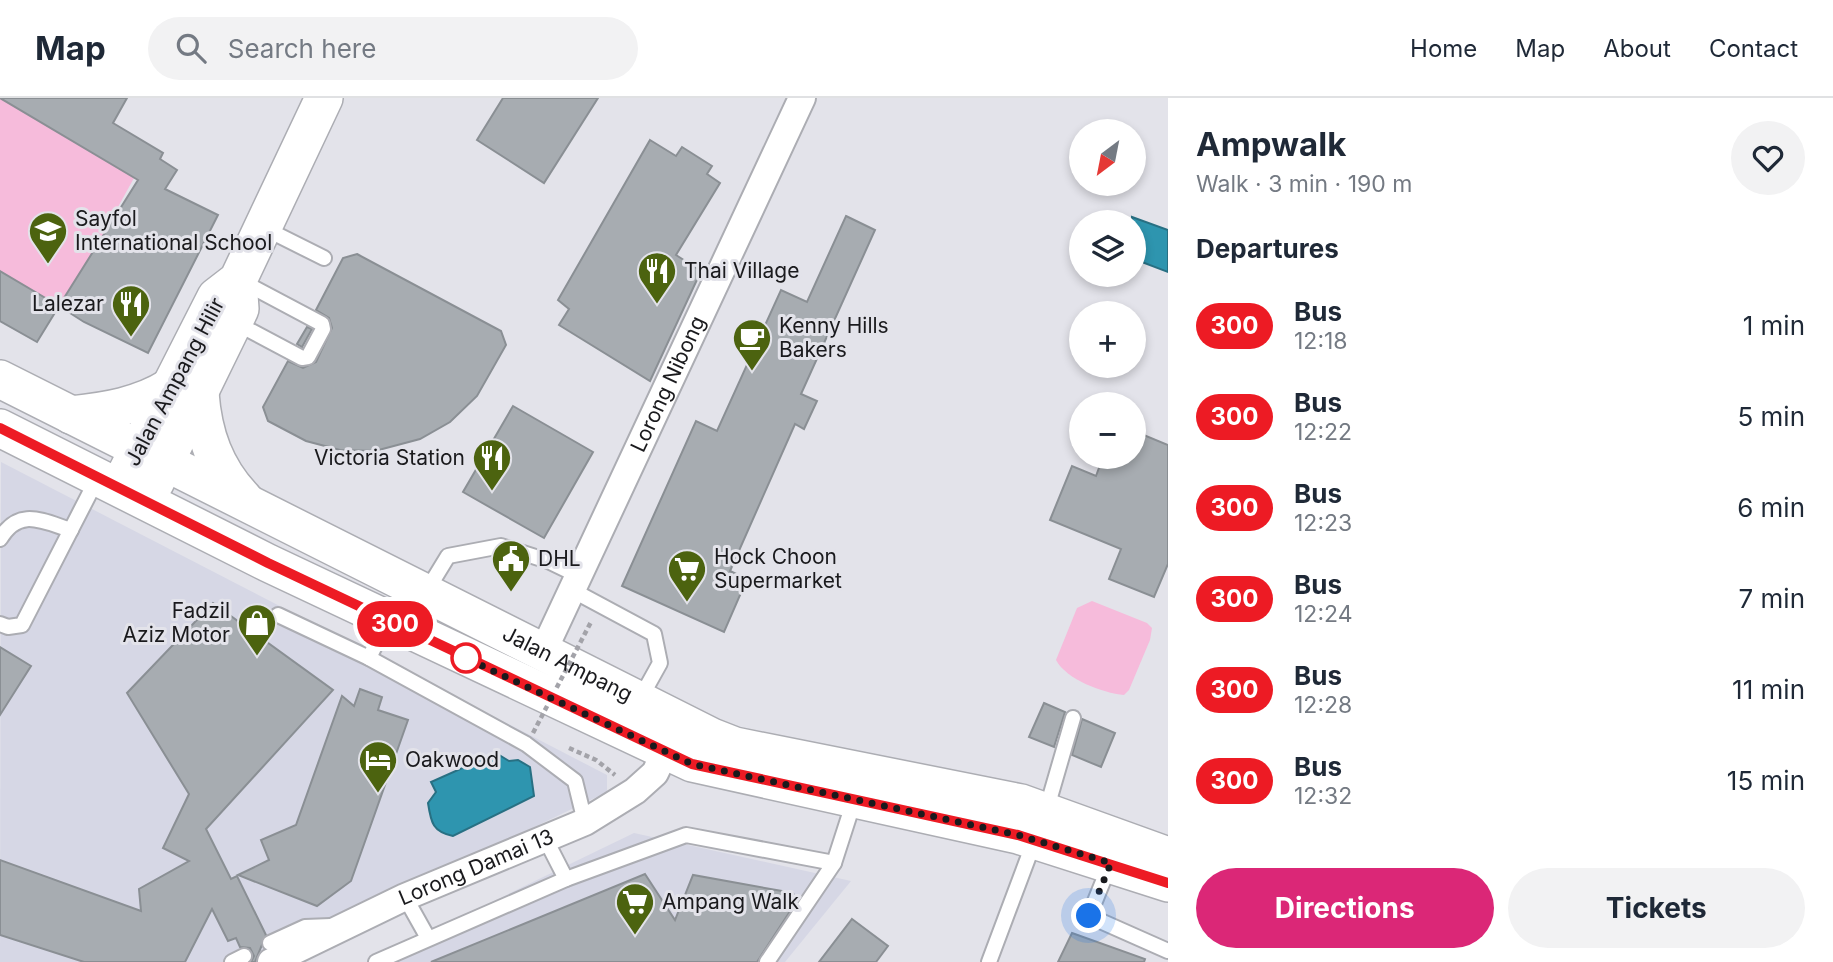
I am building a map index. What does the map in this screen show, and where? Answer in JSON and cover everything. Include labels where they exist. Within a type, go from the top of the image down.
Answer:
[{"type":"main road","name":"Jalan Ampang Hilir","points":[[121,489],[151,456],[222,316],[240,309],[238,280],[324,98]]},
{"type":"main road","name":"Jalan Ampang","points":[[0,379],[639,703],[735,746],[1021,803],[1040,826],[1111,863],[1168,883]]},
{"type":"main road","points":[[71,415],[105,411],[185,390],[202,423],[220,470],[252,507]]},
{"type":"main road","name":"Jalan Ampang","points":[[0,428],[387,620],[665,752],[709,768],[855,799],[1040,826],[1168,856]]},
{"type":"street","name":"Lorong Nibong","points":[[542,654],[798,106]]},
{"type":"street","name":"Lorong Damai 13","points":[[279,956],[405,897],[585,822],[635,791],[655,773],[665,752]]},
{"type":"lane","points":[[263,228],[324,258]]},
{"type":"lane","points":[[222,316],[302,358],[308,357],[323,329],[322,324],[238,280]]},
{"type":"lane","points":[[0,624],[8,627],[22,625],[71,530],[121,489]]},
{"type":"lane","points":[[0,539],[8,526],[30,517],[71,530]]},
{"type":"lane","points":[[425,595],[447,556],[501,546],[548,561],[653,634],[660,663],[639,703]]},
{"type":"lane","points":[[278,615],[369,658],[526,744],[575,781],[585,822]]},
{"type":"lane","points":[[369,658],[387,620]]},
{"type":"lane","points":[[989,962],[1040,826],[1073,718]]},
{"type":"lane","points":[[767,962],[834,863],[855,799]]},
{"type":"lane","points":[[376,962],[566,879],[686,835],[834,863]]},
{"type":"lane","points":[[546,840],[566,879]]},
{"type":"lane","points":[[1111,863],[1089,916],[1168,951]]},
{"type":"lane","points":[[405,897],[428,938]]},
{"type":"path","points":[[533,733],[591,622]]},
{"type":"shaded area","points":[[0,98],[134,178],[60,312],[0,277]]},
{"type":"shaded area","points":[[1,462],[607,775],[607,792],[255,962],[0,962]]},
{"type":"shaded area","points":[[1092,601],[1147,623],[1152,628],[1150,640],[1129,690],[1124,695],[1076,679],[1056,660],[1077,608]]},
{"type":"shaded area","points":[[634,833],[851,881],[785,962],[368,962]]},
{"type":"water","points":[[1146,222],[1168,230],[1168,272],[1146,264]]},
{"type":"water","points":[[496,753],[509,761],[518,760],[530,767],[534,796],[453,836],[441,832],[434,826],[428,803],[436,792],[431,782]]},
{"type":"building","points":[[0,98],[127,98],[113,123],[163,153],[160,159],[177,170],[165,189],[218,215],[148,353],[84,322],[59,306],[138,180]]},
{"type":"building","points":[[503,98],[598,98],[544,183],[477,140]]},
{"type":"building","points":[[650,140],[676,156],[682,147],[712,166],[707,174],[720,183],[676,255],[701,271],[650,381],[559,325],[569,309],[558,300]]},
{"type":"building","points":[[846,216],[875,230],[801,394],[817,401],[804,429],[795,424],[730,571],[747,579],[724,632],[622,586],[696,421],[717,431],[781,290],[807,302]]},
{"type":"building","points":[[357,254],[501,331],[506,345],[477,396],[450,422],[420,439],[375,451],[340,450],[306,441],[268,421],[263,407],[288,361],[303,368],[316,362],[332,328],[329,318],[316,310],[343,258]]},
{"type":"building","points":[[0,271],[59,306],[37,342],[0,321]]},
{"type":"building","points":[[307,327],[312,329],[302,347],[297,344]]},
{"type":"building","points":[[513,406],[593,452],[544,538],[463,492]]},
{"type":"building","points":[[1146,436],[1168,445],[1168,564],[1154,597],[1109,579],[1121,549],[1050,520],[1071,469],[1079,469],[1096,476],[1099,469],[1146,469]]},
{"type":"building","points":[[213,603],[333,690],[206,829],[231,879],[237,876],[266,935],[255,962],[251,962],[254,956],[250,948],[240,947],[236,938],[228,941],[212,909],[185,962],[84,962],[0,935],[0,860],[141,911],[139,889],[189,861],[163,848],[189,794],[127,693]]},
{"type":"building","points":[[0,647],[31,666],[0,715]]},
{"type":"building","points":[[360,689],[382,697],[378,710],[408,720],[351,881],[317,906],[238,875],[269,860],[261,840],[296,825],[342,696],[354,706]]},
{"type":"building","points":[[1044,703],[1065,712],[1054,747],[1029,737]]},
{"type":"building","points":[[1082,719],[1115,733],[1101,767],[1072,755]]},
{"type":"building","name":"Ampang Walk","points":[[645,874],[675,920],[693,875],[793,893],[796,902],[757,962],[431,962]]},
{"type":"building","points":[[852,919],[888,946],[876,962],[819,962]]},
{"type":"building","points":[[1072,933],[1145,959],[1144,962],[1058,962]]},
{"type":"bus line","name":"300","points":[[0,428],[268,563],[692,764],[1018,835],[1168,883]]},
{"type":"place","name":"Sayfol International School","points":[[48,265]]},
{"type":"place","name":"Thai Village","points":[[657,305]]},
{"type":"place","name":"Lalezar","points":[[131,338]]},
{"type":"place","name":"Kenny Hills Bakers","points":[[752,372]]},
{"type":"place","name":"Victoria Station","points":[[492,492]]},
{"type":"place","name":"DHL","points":[[511,593]]},
{"type":"place","name":"Hock Choon Supermarket","points":[[687,603]]},
{"type":"place","name":"Fadzil Aziz Motor","points":[[257,657]]},
{"type":"place","name":"Oakwood","points":[[378,794]]},
{"type":"place","name":"Ampang Walk","points":[[635,936]]},
{"type":"route","points":[[466,658],[457,654],[692,764],[1018,835],[1111,863],[1089,916]]}]
